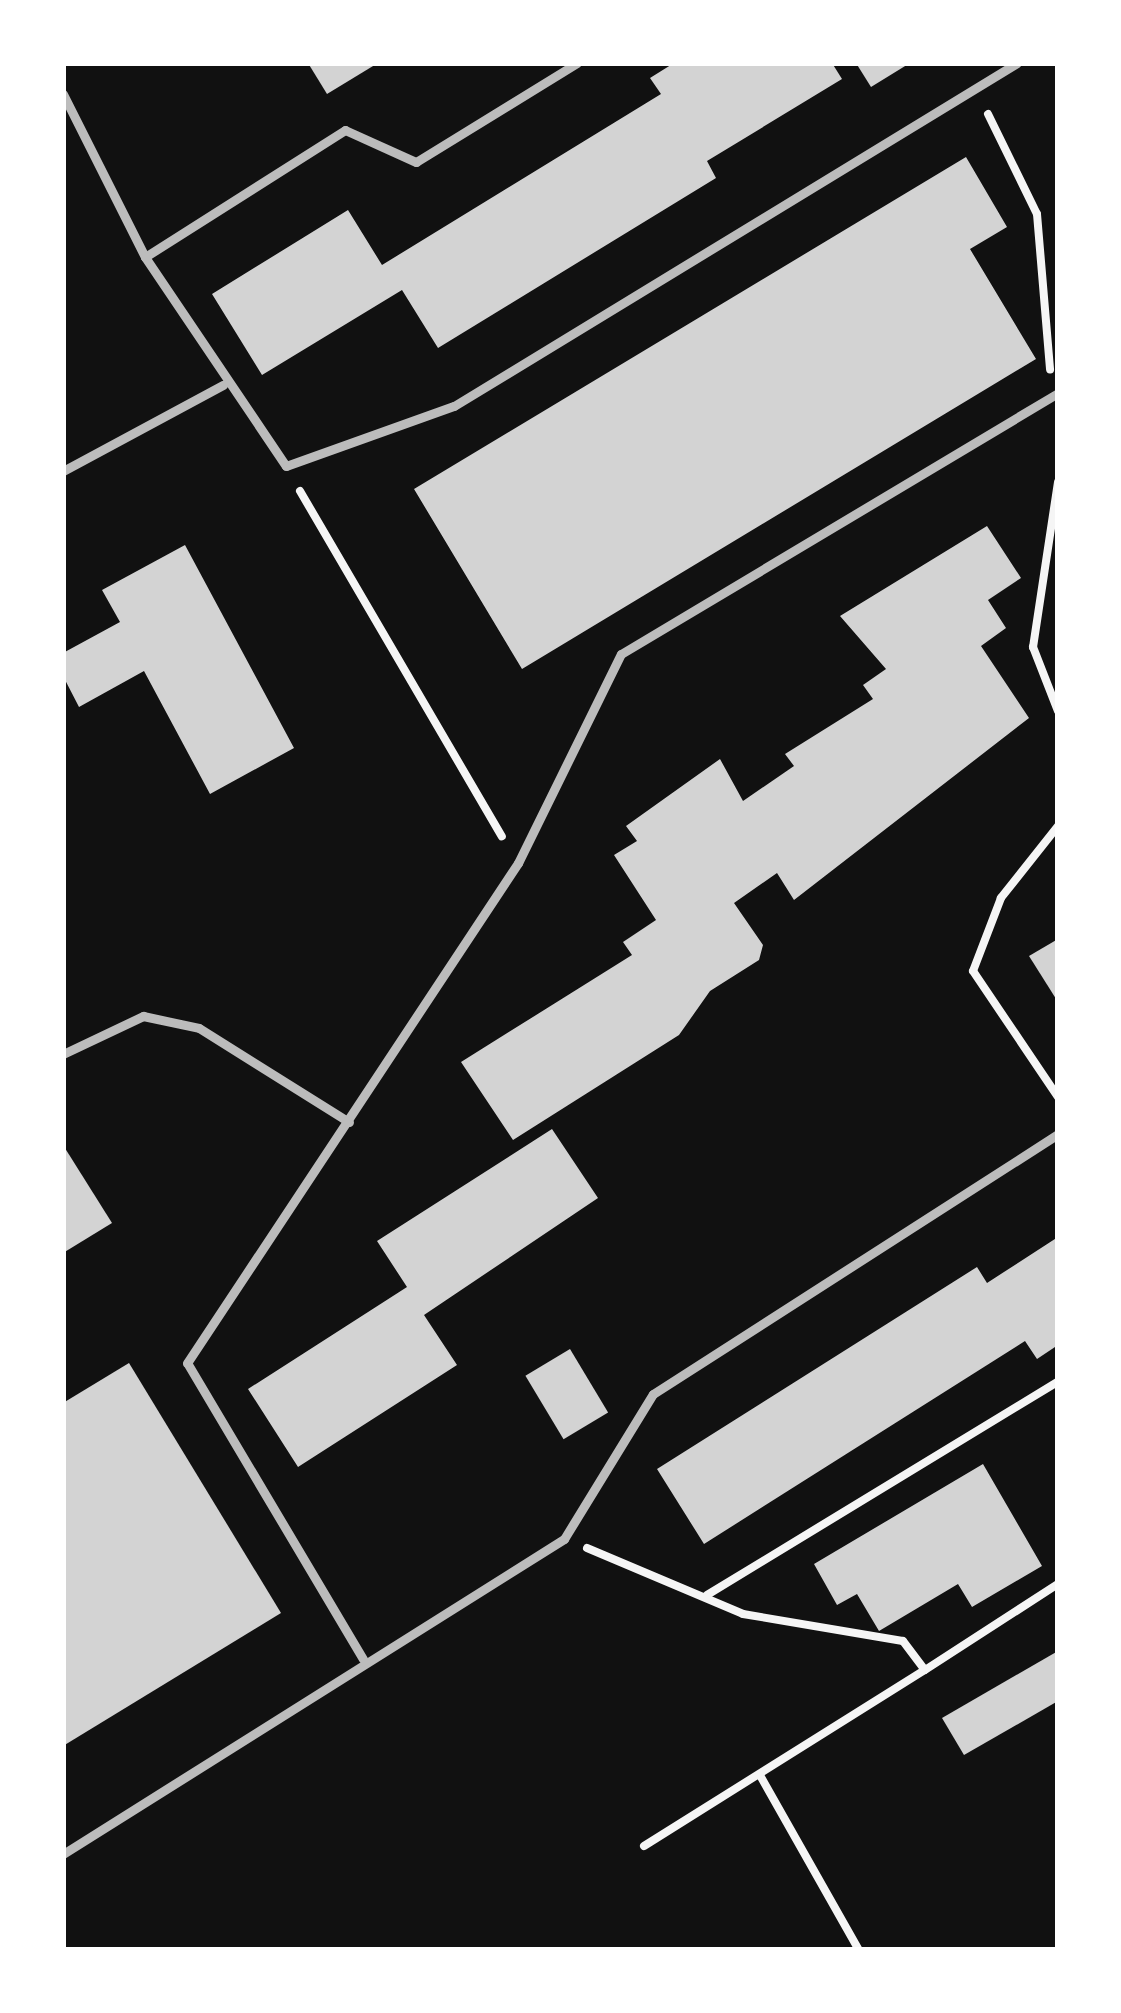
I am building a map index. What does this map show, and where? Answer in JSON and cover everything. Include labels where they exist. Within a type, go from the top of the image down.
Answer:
[{"type":"lane","points":[[145,256],[346,130],[416,162],[577,63]]},
{"type":"lane","points":[[63,94],[145,256],[223,385],[286,466],[454,406],[977,92],[1017,63]]},
{"type":"lane","points":[[63,471],[223,385]]},
{"type":"lane","points":[[363,1659],[187,1363],[518,863],[621,654],[1055,394]]},
{"type":"lane","points":[[63,1054],[143,1016],[200,1028],[349,1122]]},
{"type":"lane","points":[[63,1854],[363,1659],[563,1539],[653,1394],[1058,1134]]},
{"type":"path","points":[[977,92],[1037,214],[1055,394]]},
{"type":"path","points":[[286,466],[518,863]]},
{"type":"path","points":[[1058,482],[1033,647],[1058,711]]},
{"type":"path","points":[[1058,826],[1001,898],[974,971],[1058,1097]]},
{"type":"path","points":[[707,1594],[1058,1382]]},
{"type":"path","points":[[563,1539],[707,1594],[743,1614],[903,1641],[925,1670]]},
{"type":"path","points":[[644,1846],[760,1777],[1058,1583]]},
{"type":"path","points":[[760,1777],[859,1950]]},
{"type":"building","points":[[308,63],[378,63],[327,94]]},
{"type":"building","points":[[674,63],[832,63],[842,79],[707,161],[716,178],[438,348],[402,290],[262,375],[212,294],[348,210],[382,265],[661,94],[650,78]]},
{"type":"building","points":[[856,63],[910,63],[871,87]]},
{"type":"building","points":[[966,157],[1007,227],[970,249],[1036,359],[522,669],[414,489]]},
{"type":"building","points":[[987,526],[1021,578],[988,600],[1006,628],[981,646],[1029,718],[794,900],[777,873],[734,903],[763,945],[759,960],[710,991],[679,1035],[513,1140],[461,1062],[632,955],[623,942],[656,920],[614,855],[637,841],[626,826],[720,759],[743,801],[794,766],[785,754],[873,699],[863,685],[886,669],[840,616]]},
{"type":"building","points":[[185,545],[294,748],[210,794],[144,671],[79,707],[63,676],[63,653],[120,622],[102,590]]},
{"type":"building","points":[[1058,939],[1058,1002],[1029,956]]},
{"type":"building","points":[[552,1129],[598,1198],[424,1315],[457,1365],[298,1467],[248,1389],[407,1287],[377,1241]]},
{"type":"building","points":[[63,1145],[112,1223],[63,1253]]},
{"type":"building","points":[[1058,1237],[1058,1345],[1037,1359],[1025,1341],[704,1544],[657,1469],[977,1267],[987,1283]]},
{"type":"building","points":[[570,1349],[608,1412],[564,1439],[525,1376]]},
{"type":"building","points":[[129,1363],[281,1613],[63,1746],[63,1403]]},
{"type":"building","points":[[983,1464],[1042,1566],[972,1607],[958,1584],[879,1631],[857,1594],[837,1605],[814,1564]]},
{"type":"building","points":[[1058,1651],[1058,1701],[964,1755],[942,1718]]}]
